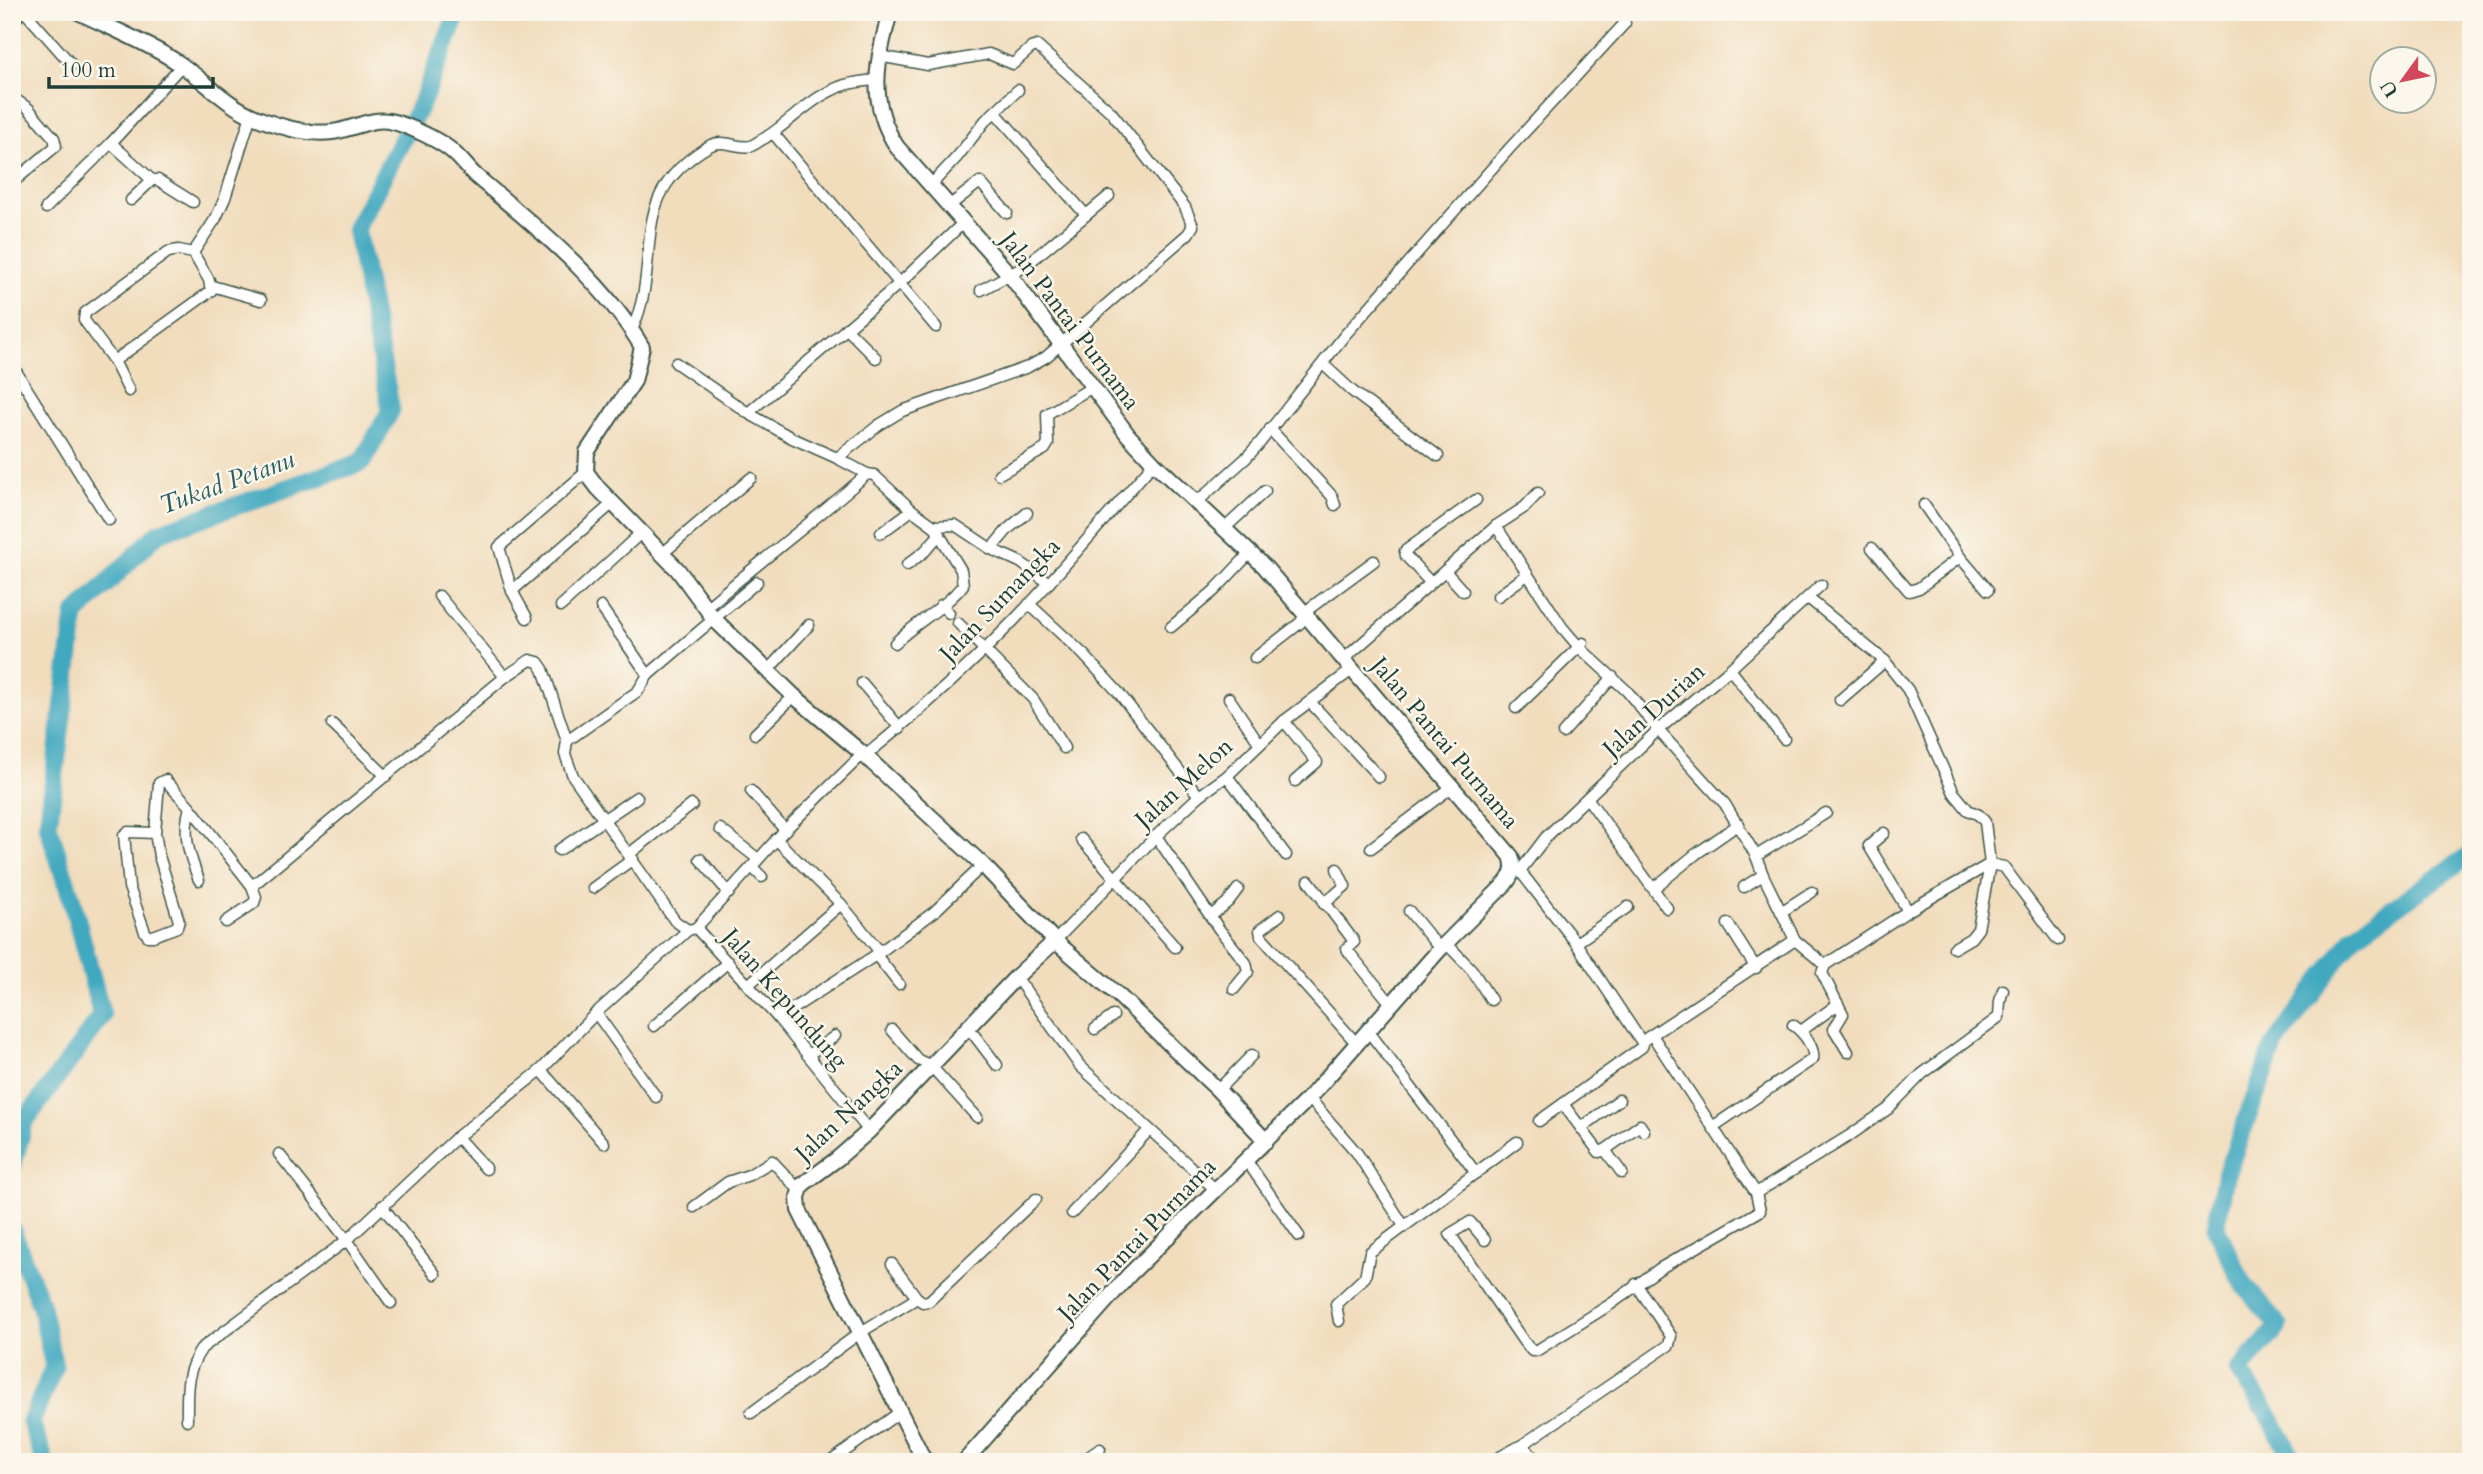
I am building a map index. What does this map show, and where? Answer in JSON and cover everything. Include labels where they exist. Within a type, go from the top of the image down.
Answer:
[{"type":"street","points":[[12,20],[18,12]]},
{"type":"street","points":[[25,12],[72,65]]},
{"type":"street","name":"Jalan Pantai Purnama","points":[[890,12],[878,56],[876,80],[886,131],[908,162],[1010,275],[1128,435],[1154,463],[1251,552],[1511,856],[1517,870],[1443,946],[1309,1098],[1129,1275],[964,1462]]},
{"type":"street","points":[[86,13],[162,52],[251,115],[287,127],[331,132],[369,122],[390,121],[435,139],[454,152],[474,175],[560,249],[592,281],[632,330],[642,347],[634,381],[587,452],[586,472],[684,578],[710,614],[794,696],[864,755],[983,865],[1055,941],[1119,996],[1218,1090],[1266,1141]]},
{"type":"street","points":[[1197,502],[1245,459],[1344,336],[1509,149],[1625,23]]},
{"type":"street","points":[[837,458],[879,425],[902,411],[1028,367],[1061,345],[1192,230],[1192,221],[1185,207],[1111,112],[1037,46],[1013,64],[989,54],[928,65],[878,56]]},
{"type":"street","points":[[46,208],[111,143],[182,65]]},
{"type":"street","points":[[632,330],[643,300],[655,207],[668,179],[675,171],[713,145],[724,143],[749,146],[773,133],[826,93],[844,85],[876,80]]},
{"type":"street","points":[[930,186],[1018,90]]},
{"type":"street","points":[[12,97],[29,108],[54,138],[56,146],[12,183]]},
{"type":"street","points":[[995,112],[1086,215]]},
{"type":"street","points":[[193,253],[216,218],[225,198],[251,115]]},
{"type":"street","points":[[773,133],[936,327]]},
{"type":"street","points":[[111,143],[152,180],[158,180],[192,202]]},
{"type":"street","points":[[131,200],[152,180]]},
{"type":"street","points":[[949,206],[976,182],[982,182],[1007,213]]},
{"type":"street","points":[[981,290],[1024,267],[1109,196]]},
{"type":"street","points":[[748,413],[900,283],[964,223]]},
{"type":"street","points":[[129,391],[114,361],[84,320],[86,310],[168,253],[180,250],[193,253],[212,286],[261,300]]},
{"type":"street","points":[[114,361],[204,297],[211,291],[212,286]]},
{"type":"street","points":[[846,328],[876,358]]},
{"type":"street","points":[[676,363],[748,413],[792,438],[874,475],[936,531],[963,577],[963,585],[956,594],[911,627],[895,643]]},
{"type":"street","points":[[1323,364],[1352,391],[1438,456]]},
{"type":"street","points":[[12,365],[109,520]]},
{"type":"street","points":[[999,474],[1045,449],[1048,444],[1047,414],[1091,388]]},
{"type":"street","points":[[1270,429],[1332,496],[1335,505]]},
{"type":"street","name":"Jalan Sumangka","points":[[187,1420],[187,1382],[192,1362],[202,1348],[347,1240],[457,1137],[541,1070],[596,1013],[729,893],[776,839],[864,755],[900,728],[986,649],[1049,583],[1154,463]]},
{"type":"street","points":[[527,618],[512,591],[498,551],[500,544],[586,472]]},
{"type":"street","points":[[567,741],[638,691],[648,675],[761,560],[816,519],[867,474]]},
{"type":"street","points":[[662,554],[751,478]]},
{"type":"street","points":[[1225,528],[1265,491]]},
{"type":"street","name":"Jalan Melon","points":[[1055,941],[1156,836],[1199,796],[1227,775],[1284,721],[1310,702],[1430,582],[1496,526],[1525,507],[1538,493]]},
{"type":"street","points":[[1430,582],[1406,556],[1405,551],[1476,500]]},
{"type":"street","points":[[512,591],[613,503]]},
{"type":"street","points":[[1924,505],[1960,557],[1988,590]]},
{"type":"street","points":[[881,533],[912,510]]},
{"type":"street","points":[[991,549],[1008,529],[1027,513]]},
{"type":"street","points":[[907,565],[925,551],[936,531],[955,525],[991,549],[1020,562],[1049,583]]},
{"type":"street","points":[[1496,526],[1552,615],[1627,691],[1658,730],[1712,788],[1739,824],[1795,940],[1825,965]]},
{"type":"street","points":[[561,606],[642,532]]},
{"type":"street","points":[[1872,548],[1909,591],[1919,588],[1960,557]]},
{"type":"street","points":[[1171,627],[1214,591],[1251,552]]},
{"type":"street","points":[[1255,658],[1300,623],[1310,608],[1374,561]]},
{"type":"street","points":[[1445,571],[1463,591]]},
{"type":"street","points":[[1498,596],[1527,575]]},
{"type":"street","points":[[710,614],[757,582]]},
{"type":"street","name":"Jalan Durian","points":[[1517,870],[1546,837],[1658,730],[1730,669],[1821,585]]},
{"type":"street","points":[[252,886],[505,677],[439,596]]},
{"type":"street","points":[[1808,598],[1885,662],[1908,690],[1954,793],[1968,810],[1979,815],[1984,822],[1990,864],[1976,932],[1972,938],[1954,948]]},
{"type":"street","points":[[1029,604],[1083,654],[1119,694],[1199,796]]},
{"type":"street","points":[[941,605],[949,613]]},
{"type":"street","points":[[601,607],[648,675]]},
{"type":"street","points":[[958,623],[1033,699],[1064,748]]},
{"type":"street","points":[[768,670],[809,625]]},
{"type":"street","points":[[1516,708],[1581,645]]},
{"type":"street","name":"Jalan Kepundung","points":[[505,677],[530,660],[540,664],[567,741],[565,754],[573,776],[602,820],[675,921],[692,929],[728,962],[778,1018],[869,1131]]},
{"type":"street","points":[[1840,700],[1885,662]]},
{"type":"street","points":[[1730,669],[1784,739]]},
{"type":"street","points":[[1563,733],[1613,677]]},
{"type":"street","points":[[862,683],[900,728]]},
{"type":"street","points":[[755,734],[794,696]]},
{"type":"street","points":[[1229,698],[1259,743]]},
{"type":"street","points":[[1310,702],[1379,777]]},
{"type":"street","points":[[1284,721],[1317,762],[1295,782]]},
{"type":"street","points":[[332,724],[386,776]]},
{"type":"street","points":[[1227,775],[1286,855]]},
{"type":"street","points":[[155,833],[128,832],[124,835],[129,887],[145,932],[150,936],[177,927],[178,921],[155,833],[160,782],[165,780],[190,807],[252,886],[256,897],[254,903],[226,922]]},
{"type":"street","points":[[1371,848],[1452,786]]},
{"type":"street","points":[[751,792],[785,830]]},
{"type":"street","points":[[559,850],[637,797]]},
{"type":"street","points":[[1588,799],[1667,908]]},
{"type":"street","points":[[593,888],[692,805]]},
{"type":"street","points":[[190,807],[185,834],[190,858],[200,880]]},
{"type":"street","points":[[1756,856],[1826,813]]},
{"type":"street","points":[[1654,888],[1739,824]]},
{"type":"street","points":[[720,829],[755,863],[762,877]]},
{"type":"street","points":[[1884,833],[1869,846],[1908,911]]},
{"type":"street","points":[[1156,836],[1248,967],[1248,972],[1234,989]]},
{"type":"street","points":[[776,839],[841,904],[899,984]]},
{"type":"street","points":[[1082,839],[1175,947]]},
{"type":"street","points":[[700,859],[729,893]]},
{"type":"street","points":[[1848,1052],[1834,1028],[1843,1016],[1822,973],[1825,965],[1908,911],[1990,864],[2004,867],[2058,940]]},
{"type":"street","points":[[778,1018],[878,953],[934,912],[983,865]]},
{"type":"street","points":[[1324,904],[1345,886],[1337,869]]},
{"type":"street","points":[[1517,870],[1576,943],[1642,1041],[1642,1047],[1539,1121]]},
{"type":"street","points":[[1744,887],[1763,875]]},
{"type":"street","points":[[1309,881],[1353,940],[1347,948],[1348,951],[1392,1005]]},
{"type":"street","points":[[1211,916],[1228,902],[1238,888]]},
{"type":"street","points":[[1781,912],[1812,892]]},
{"type":"street","points":[[748,985],[841,904]]},
{"type":"street","points":[[1576,943],[1628,907]]},
{"type":"street","points":[[1409,911],[1443,946],[1472,970],[1491,1000]]},
{"type":"street","points":[[1280,915],[1260,930],[1261,936],[1357,1044]]},
{"type":"street","points":[[1728,924],[1756,968]]},
{"type":"street","points":[[1642,1041],[1795,940]]},
{"type":"street","name":"Jalan Nangka","points":[[921,1460],[900,1412],[799,1210],[797,1197],[802,1185],[869,1131],[1016,977],[1055,941]]},
{"type":"street","points":[[654,1026],[728,962]]},
{"type":"street","points":[[1016,977],[1080,1066],[1216,1190]]},
{"type":"street","points":[[1756,1193],[1888,1109],[1922,1074],[1999,1017],[2003,990]]},
{"type":"street","points":[[1714,1126],[1813,1059],[1813,1051],[1797,1028],[1838,1004]]},
{"type":"street","points":[[596,1013],[656,1097]]},
{"type":"street","points":[[1095,1029],[1113,1016]]},
{"type":"street","points":[[968,1027],[997,1065]]},
{"type":"street","points":[[892,1030],[918,1060],[930,1065],[977,1116]]},
{"type":"street","points":[[1369,1032],[1476,1173]]},
{"type":"street","points":[[1485,1240],[1470,1222],[1450,1234],[1532,1351],[1543,1348],[1611,1304],[1636,1284],[1760,1211],[1756,1193],[1652,1035]]},
{"type":"street","points":[[808,1055],[835,1036]]},
{"type":"street","points":[[1218,1090],[1252,1055]]},
{"type":"street","points":[[541,1070],[604,1143]]},
{"type":"street","points":[[1309,1098],[1357,1153],[1404,1226]]},
{"type":"street","points":[[1581,1128],[1619,1100]]},
{"type":"street","points":[[1563,1104],[1597,1150],[1605,1150],[1640,1125],[1644,1131]]},
{"type":"street","points":[[1072,1213],[1149,1130]]},
{"type":"street","points":[[457,1137],[486,1169]]},
{"type":"street","points":[[1339,1321],[1336,1304],[1365,1277],[1370,1252],[1517,1142]]},
{"type":"street","points":[[1605,1150],[1622,1173]]},
{"type":"street","points":[[279,1154],[347,1240],[391,1303]]},
{"type":"street","points":[[1246,1160],[1299,1236]]},
{"type":"street","points":[[694,1207],[729,1182],[749,1175],[772,1161],[800,1191]]},
{"type":"street","points":[[892,1264],[917,1298],[923,1302],[929,1301],[1036,1199]]},
{"type":"street","points":[[382,1206],[435,1274]]},
{"type":"street","points":[[1500,1457],[1522,1445],[1669,1345],[1671,1336],[1636,1284]]},
{"type":"street","points":[[751,1413],[860,1332],[917,1298]]},
{"type":"street","points":[[830,1462],[900,1412]]},
{"type":"street","points":[[1522,1445],[1538,1462]]},
{"type":"street","points":[[1081,1462],[1100,1449]]},
{"type":"waterway","name":"Tukad Petanu","points":[[12,1167],[24,1122],[102,1016],[71,897],[48,826],[75,615],[158,533],[362,462],[391,410],[356,228],[422,102],[458,12]]},
{"type":"waterway","points":[[2294,1462],[2269,1415],[2239,1371],[2279,1326],[2243,1284],[2216,1228],[2225,1177],[2275,1044],[2354,936],[2471,854]]},
{"type":"waterway","name":"Tukad Petanu","points":[[12,1230],[41,1306],[54,1367],[31,1422],[45,1462]]}]
